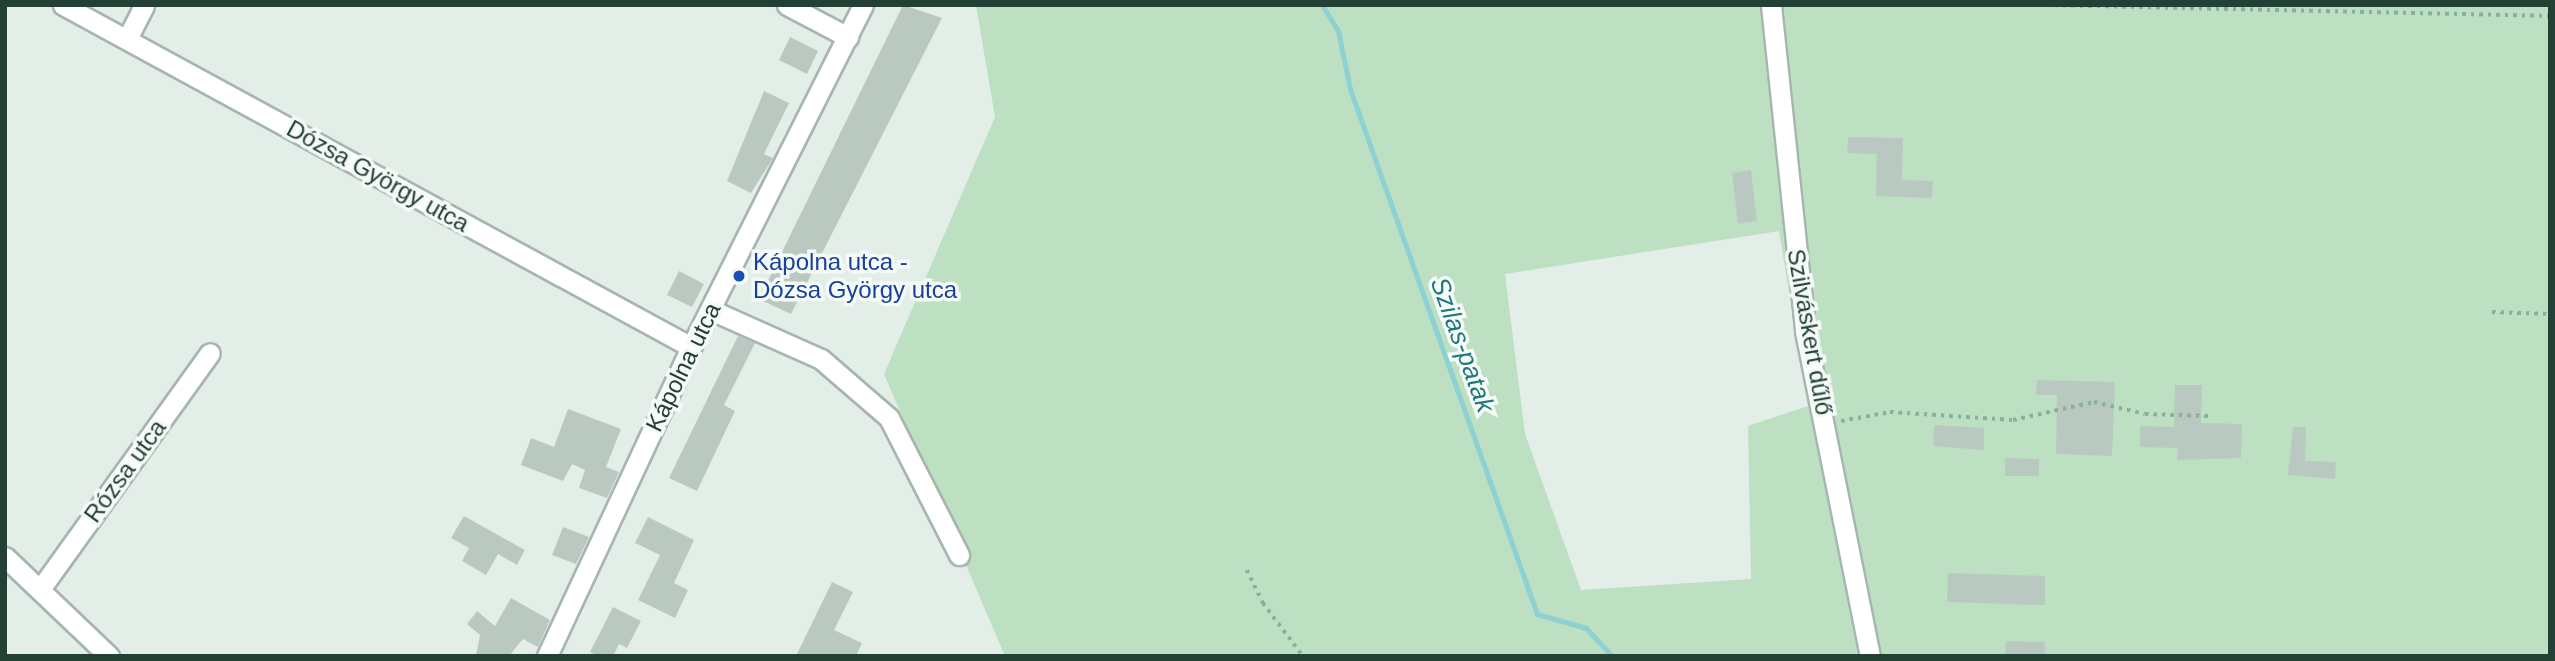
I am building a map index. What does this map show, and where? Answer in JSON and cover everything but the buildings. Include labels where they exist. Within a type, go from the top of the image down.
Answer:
[{"type":"street","name":"Dózsa György utca","points":[[64,5],[691,347]]},
{"type":"street","points":[[127,39],[144,5]]},
{"type":"street","points":[[787,5],[848,37]]},
{"type":"street","name":"Kápolna utca","points":[[547,656],[691,347],[863,5]]},
{"type":"street","name":"Szilváskert dűlő","points":[[1770,5],[1805,331],[1829,431],[1870,656]]},
{"type":"street","points":[[711,310],[821,359],[889,418],[959,555]]},
{"type":"street","name":"Rózsa utca","points":[[41,588],[210,353]]},
{"type":"street","points":[[5,557],[41,588],[109,656]]},
{"type":"path","points":[[2046,5],[2550,16]]},
{"type":"path","points":[[2492,312],[2550,314]]},
{"type":"path","points":[[1829,431],[1861,412],[2013,420],[2094,402],[2145,414],[2209,416]]},
{"type":"path","points":[[1247,570],[1263,604],[1303,656]]},
{"type":"green space","points":[[976,5],[2550,5],[2550,656],[1005,656],[884,374],[995,117]],"holes":[[[1779,231],[1808,406],[1748,426],[1751,579],[1581,590],[1525,434],[1505,274]]]},
{"type":"waterway","name":"Szilas-patak","points":[[1322,5],[1338,31],[1350,89],[1537,614],[1586,628],[1612,656]]},
{"type":"place","name":"Kápolna utca - Dózsa György utca","points":[[739,276]]}]
